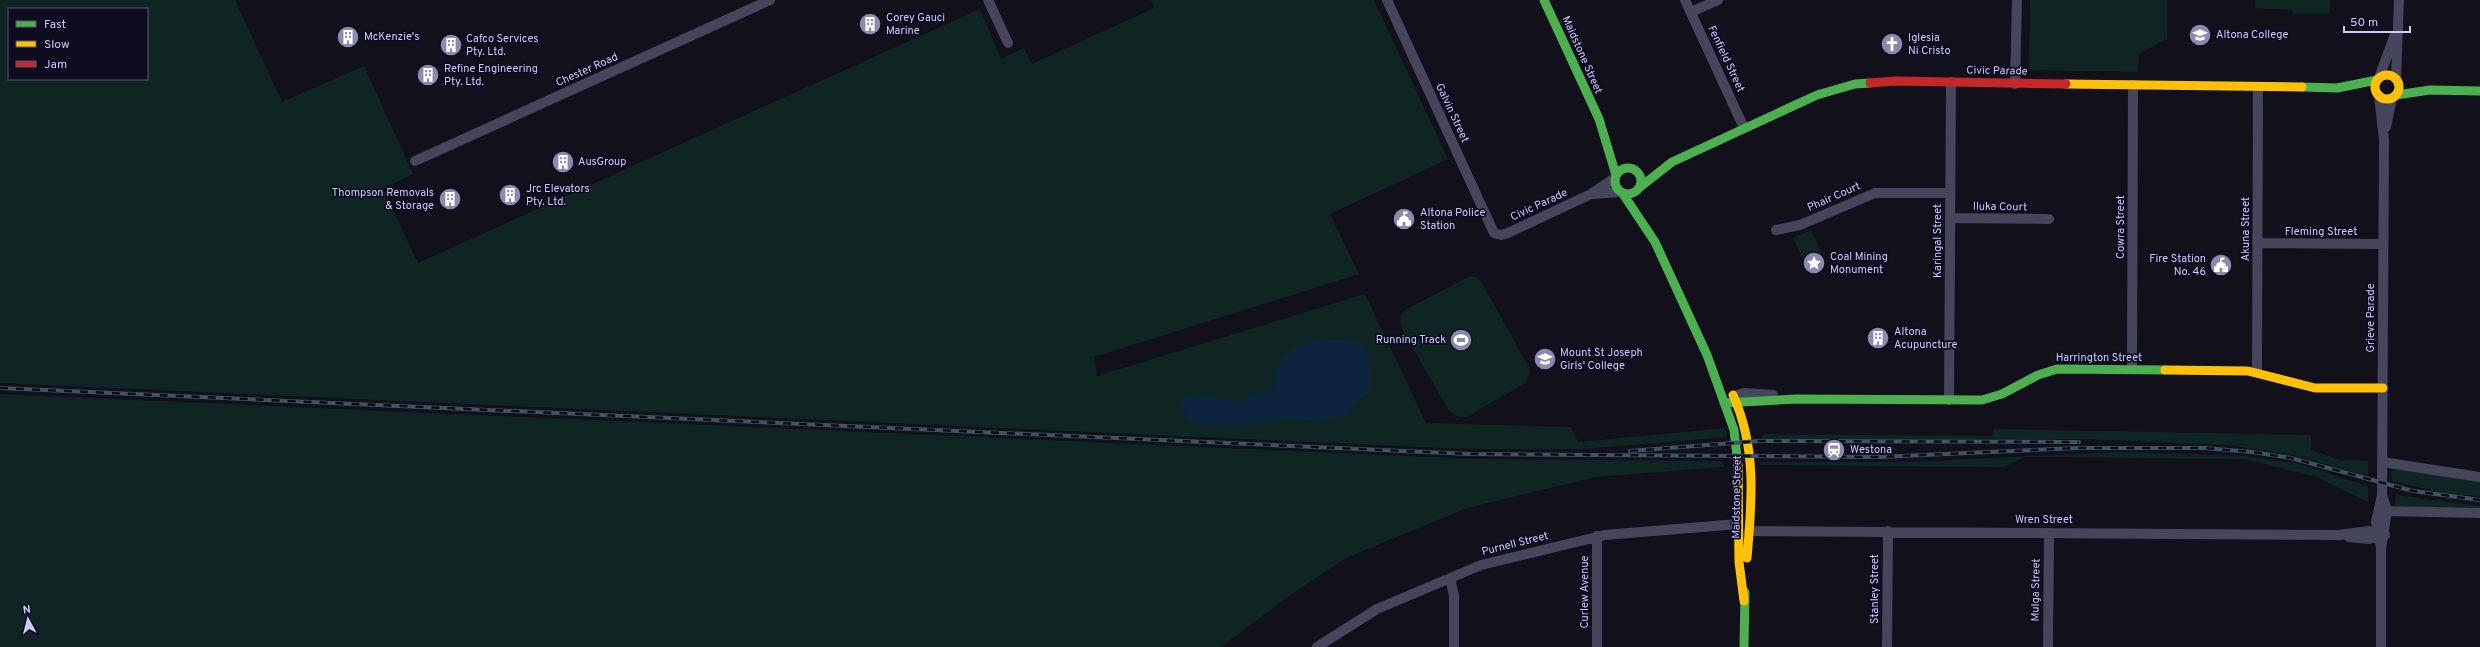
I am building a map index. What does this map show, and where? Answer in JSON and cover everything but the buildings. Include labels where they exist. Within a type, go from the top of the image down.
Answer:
[{"type":"street","name":"Chester Road","points":[[415,161],[770,0]]},
{"type":"street","points":[[988,0],[1008,42]]},
{"type":"street","name":"Galvin Street","points":[[1387,0],[1492,230],[1497,235]]},
{"type":"street","name":"Maidstone Street","points":[[1544,0],[1599,120],[1622,158],[1633,170]]},
{"type":"street","name":"Fenfield Street","points":[[1685,0],[1744,128]]},
{"type":"street","points":[[1691,12],[1718,0]]},
{"type":"street","points":[[2015,84],[2017,0]]},
{"type":"street","points":[[2394,96],[2399,88],[2396,80],[2399,0]]},
{"type":"street","points":[[2397,30],[2375,86],[2378,94],[2385,98],[2430,90],[2480,90]]},
{"type":"street","points":[[2378,79],[2386,75],[2396,80],[2430,90]]},
{"type":"street","name":"Civic Parade","points":[[1633,170],[1672,162],[1806,100],[1843,87],[1878,82],[2337,88],[2378,79]]},
{"type":"street","name":"Karingal Street","points":[[1949,400],[1951,82]]},
{"type":"street","name":"Cowra Street","points":[[2132,369],[2133,85]]},
{"type":"street","name":"Akuna Street","points":[[2257,371],[2258,87]]},
{"type":"street","name":"Civic Parade","points":[[2337,88],[2348,92],[2378,94]]},
{"type":"street","name":"Grieve Parade","points":[[2378,94],[2384,141],[2382,511],[2380,535],[2381,647]]},
{"type":"street","name":"Grieve Parade","points":[[2384,141],[2394,96]]},
{"type":"street","name":"Maidstone Street","points":[[1599,120],[1616,177]]},
{"type":"street","name":"Civic Parade","points":[[1639,192],[1672,162]]},
{"type":"street","points":[[1623,169],[1633,170],[1641,180],[1639,192],[1632,194],[1621,193],[1615,186],[1616,177],[1623,169]]},
{"type":"street","name":"Civic Parade","points":[[1497,235],[1505,234],[1591,194],[1616,177]]},
{"type":"street","name":"Phair Court","points":[[1776,230],[1800,224],[1875,193],[1950,192]]},
{"type":"street","name":"Civic Parade","points":[[1591,194],[1621,193]]},
{"type":"street","name":"Maidstone Street","points":[[1621,193],[1655,242]]},
{"type":"street","name":"Maidstone Street","points":[[1644,208],[1655,242],[1707,355],[1734,430],[1738,449],[1738,524],[1744,601]]},
{"type":"street","name":"Iluka Court","points":[[1950,218],[2049,219]]},
{"type":"street","name":"Fleming Street","points":[[2257,243],[2384,244]]},
{"type":"street","name":"Maidstone Street","points":[[1707,355],[1735,399],[1746,428],[1751,456],[1749,531],[1744,601],[1744,647]]},
{"type":"street","name":"Harrington Street","points":[[1735,399],[1744,394],[1768,394],[1796,399],[1982,400],[1996,397],[2052,370],[2132,369],[2257,371],[2310,387],[2383,388]]},
{"type":"street","points":[[1724,403],[1735,399]]},
{"type":"street","points":[[2382,462],[2480,478]]},
{"type":"street","points":[[2382,511],[2480,513]]},
{"type":"street","points":[[1738,524],[1749,531]]},
{"type":"street","name":"Purnell Street","points":[[1317,647],[1361,617],[1481,565],[1597,536],[1738,524]]},
{"type":"street","name":"Wren Street","points":[[1749,531],[2339,535],[2369,539],[2380,535]]},
{"type":"street","name":"Stanley Street","points":[[1887,647],[1888,531]]},
{"type":"street","name":"Mulga Street","points":[[2048,647],[2049,532]]},
{"type":"street","name":"Curlew Avenue","points":[[1597,536],[1597,647]]},
{"type":"street","points":[[1450,578],[1454,596],[1454,647]]},
{"type":"green space","points":[[0,0],[235,0],[282,102],[364,66],[413,174],[383,189],[418,263],[980,9],[1001,59],[1024,48],[1032,64],[1154,8],[1151,0],[1374,0],[1448,159],[1330,214],[1359,274],[1094,357],[1097,376],[1365,294],[1426,423],[1571,427],[1578,442],[1726,428],[1727,437],[1583,449],[1467,449],[0,383]]},
{"type":"green space","points":[[2030,0],[2167,0],[2167,39],[2139,54],[2138,72],[2029,70]]},
{"type":"green space","points":[[2255,0],[2330,0],[2330,14],[2293,14],[2293,10],[2255,8]]},
{"type":"green space","points":[[1811,230],[1825,260],[1807,269],[1793,238]]},
{"type":"green space","name":"Running Track","points":[[1470,276],[1476,277],[1482,283],[1529,367],[1530,373],[1526,383],[1466,417],[1459,417],[1449,411],[1402,329],[1400,316],[1405,310]]},
{"type":"green space","points":[[0,394],[1477,459],[1723,461],[1724,467],[1595,477],[1467,508],[1346,558],[1293,593],[1221,647],[0,647]]},
{"type":"green space","points":[[1993,429],[2311,435],[2311,450],[2340,460],[2368,461],[2368,476],[2293,455],[2227,445],[2079,439],[1762,439],[1763,434],[1992,436]]},
{"type":"green space","points":[[2121,452],[2245,456],[2296,463],[2368,486],[2368,502],[2314,476],[2243,459],[2025,457],[2004,467],[1760,465],[1760,462],[1909,462]]},
{"type":"green space","points":[[2398,468],[2480,481],[2480,496],[2447,494],[2392,481],[2391,472]]},
{"type":"green space","points":[[2396,495],[2480,506],[2480,509],[2400,507],[2395,506]]},
{"type":"water","points":[[1346,339],[1367,346],[1371,392],[1358,401],[1346,414],[1318,422],[1289,418],[1253,424],[1197,425],[1186,418],[1181,401],[1186,395],[1242,401],[1274,389],[1276,372],[1279,364],[1292,350],[1318,341]]},
{"type":"railway","points":[[0,388],[1470,454],[1879,457],[2078,448],[2204,448],[2252,452],[2291,458],[2413,491],[2480,500]]},
{"type":"railway","points":[[1630,451],[1758,441],[2079,442]]},
{"type":"traffic: fast","points":[[1544,0],[1599,119],[1616,175]]},
{"type":"traffic: fast","points":[[2302,87],[2337,88],[2377,80]]},
{"type":"traffic: fast","points":[[1639,188],[1672,162],[1817,95],[1855,84],[1870,83]]},
{"type":"traffic: fast","points":[[2396,95],[2430,90],[2480,91]]},
{"type":"traffic: fast","points":[[1628,168],[1637,172],[1641,181],[1637,190],[1628,194],[1619,190],[1615,181],[1619,172],[1628,168]]},
{"type":"traffic: fast","points":[[1623,194],[1655,242],[1707,355],[1734,430],[1738,465]]},
{"type":"traffic: fast","points":[[1724,403],[1796,399],[1982,400],[2002,394],[2038,375],[2057,369],[2165,370]]},
{"type":"traffic: fast","points":[[1744,647],[1745,592]]},
{"type":"traffic: slow","points":[[2387,75],[2395,79],[2399,87],[2395,95],[2387,99],[2379,95],[2375,87],[2379,79],[2387,75]]},
{"type":"traffic: slow","points":[[2066,84],[2302,87]]},
{"type":"traffic: slow","points":[[2165,370],[2248,371],[2315,388],[2383,388]]},
{"type":"traffic: slow","points":[[1733,395],[1741,415],[1746,435],[1751,475],[1747,558]]},
{"type":"traffic: slow","points":[[1738,465],[1739,562],[1744,601]]},
{"type":"traffic: jam","points":[[1870,83],[1895,81],[2066,84]]},
{"type":"place","name":"Corey Gauci Marine","points":[[870,24]]},
{"type":"place","name":"Altona College","points":[[2200,35]]},
{"type":"place","name":"McKenzie's","points":[[348,37]]},
{"type":"place","name":"Iglesia Ni Cristo","points":[[1892,44]]},
{"type":"place","name":"Cafco Services Pty. Ltd.","points":[[451,45]]},
{"type":"place","name":"Refine Engineering Pty. Ltd.","points":[[428,75]]},
{"type":"place","name":"AusGroup","points":[[563,162]]},
{"type":"place","name":"Jrc Elevators Pty. Ltd.","points":[[510,195]]},
{"type":"place","name":"Thompson Removals & Storage","points":[[450,199]]},
{"type":"place","name":"Altona Police Station","points":[[1404,219]]},
{"type":"place","name":"Coal Mining Monument","points":[[1814,263]]},
{"type":"place","name":"Fire Station No. 46","points":[[2221,265]]},
{"type":"place","name":"Altona Acupuncture","points":[[1878,338]]},
{"type":"place","name":"Running Track","points":[[1461,340]]},
{"type":"place","name":"Mount St Joseph Girls' College","points":[[1545,359]]},
{"type":"place","name":"Westona","points":[[1834,450]]}]
